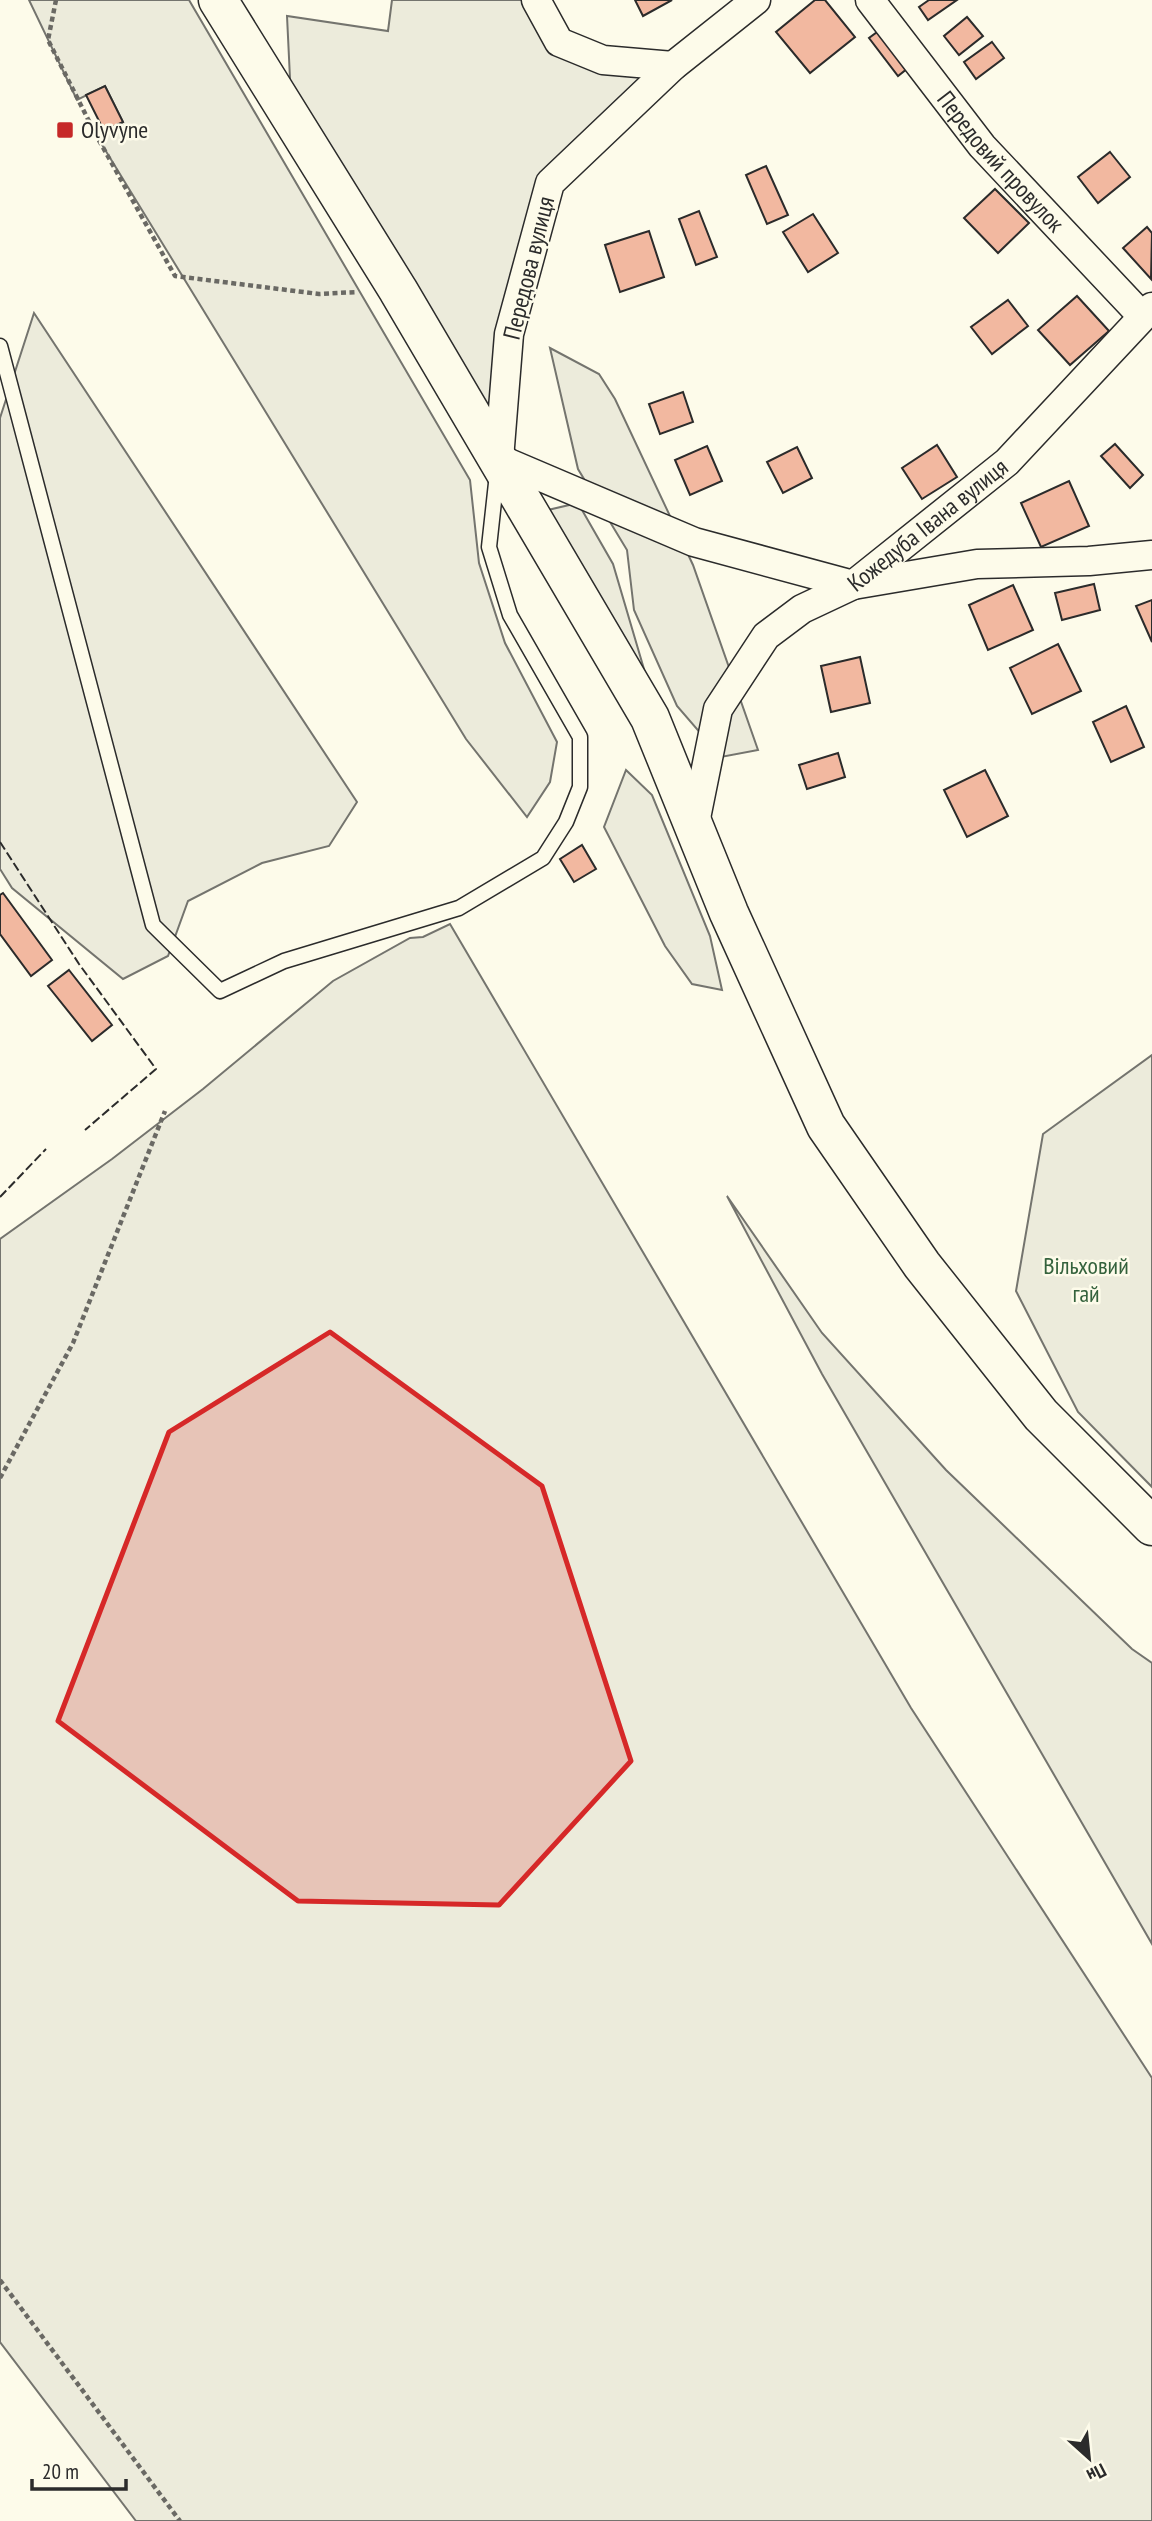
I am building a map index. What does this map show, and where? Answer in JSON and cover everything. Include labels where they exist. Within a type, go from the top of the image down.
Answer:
[{"type":"street","points":[[218,0],[398,290],[650,718],[729,913],[826,1126],[922,1265],[1041,1415],[1152,1526]]},
{"type":"street","points":[[536,0],[559,43],[603,60],[673,66]]},
{"type":"street","name":"Передова вулиця","points":[[499,459],[509,334],[551,183],[673,66],[756,0]]},
{"type":"street","name":"Передовий провулок","points":[[870,0],[982,146],[1147,311]]},
{"type":"street","name":"Кожедуба Івана вулиця","points":[[853,585],[1007,461],[1147,311]]},
{"type":"street","points":[[499,459],[694,542],[853,585]]},
{"type":"street","name":"Кожедуба Івана вулиця","points":[[853,585],[976,564],[1089,561],[1152,555]]},
{"type":"street","points":[[694,828],[718,709],[766,636],[802,609],[853,585]]},
{"type":"lane","points":[[0,346],[153,925],[220,991],[284,961],[459,908],[543,858],[566,822],[580,787],[580,737],[510,615],[489,547],[499,459]]},
{"type":"path","points":[[56,0],[48,40],[89,123],[175,276],[319,294],[398,290]]},
{"type":"path","points":[[0,1478],[74,1343],[165,1111]]},
{"type":"path","points":[[0,2280],[180,2521]]},
{"type":"highlighted area","points":[[330,1332],[542,1486],[631,1761],[499,1905],[298,1901],[58,1721],[169,1432]]},
{"type":"green space","points":[[29,0],[189,0],[470,480],[479,563],[505,643],[557,742],[550,782],[527,817],[466,739],[96,135],[123,122],[105,86],[77,100]]},
{"type":"green space","points":[[392,0],[536,0],[560,43],[673,66],[550,183],[499,459],[292,120],[287,16],[388,31]]},
{"type":"green space","points":[[34,313],[357,802],[329,846],[262,863],[188,901],[168,956],[123,979],[12,888],[0,869],[0,418]]},
{"type":"green space","points":[[550,348],[599,374],[615,399],[693,565],[758,750],[721,757],[677,706],[634,610],[627,550],[578,469]]},
{"type":"green space","points":[[578,503],[613,564],[654,703],[548,510]]},
{"type":"green space","points":[[626,770],[652,795],[710,936],[722,990],[692,984],[665,946],[604,827]]},
{"type":"green space","points":[[450,924],[911,1708],[1152,2078],[1152,2521],[136,2521],[0,2342],[0,1239],[112,1159],[203,1089],[333,981],[410,938],[423,937]]},
{"type":"green space","name":"Вільховий гай","points":[[1152,1055],[1152,1487],[1078,1412],[1016,1291],[1043,1134]]},
{"type":"green space","points":[[727,1196],[822,1333],[946,1470],[1132,1649],[1152,1663],[1152,1944],[822,1374]]},
{"type":"building","points":[[635,0],[672,0],[643,16]]},
{"type":"building","points":[[815,0],[825,0],[855,37],[810,73],[776,32]]},
{"type":"building","points":[[929,0],[957,0],[928,20],[919,7]]},
{"type":"building","points":[[967,17],[983,36],[959,55],[944,36]]},
{"type":"building","points":[[884,27],[913,64],[898,76],[869,38]]},
{"type":"building","points":[[992,42],[1004,58],[976,79],[964,62]]},
{"type":"building","points":[[105,86],[123,122],[104,131],[86,95]]},
{"type":"building","points":[[1110,152],[1130,177],[1098,203],[1078,177]]},
{"type":"building","points":[[766,166],[788,215],[767,224],[746,175]]},
{"type":"building","points":[[995,189],[1029,223],[998,253],[964,218]]},
{"type":"building","points":[[699,211],[717,257],[696,265],[679,219]]},
{"type":"building","points":[[813,214],[838,253],[808,272],[783,232]]},
{"type":"building","points":[[1147,227],[1152,233],[1151,279],[1123,248]]},
{"type":"building","points":[[649,231],[664,277],[620,292],[605,245]]},
{"type":"building","points":[[1077,296],[1109,331],[1070,365],[1038,330]]},
{"type":"building","points":[[1008,300],[1028,326],[992,354],[971,327]]},
{"type":"building","points":[[683,392],[693,422],[660,434],[649,404]]},
{"type":"building","points":[[1115,444],[1143,475],[1130,488],[1101,456]]},
{"type":"building","points":[[937,445],[957,477],[922,499],[902,468]]},
{"type":"building","points":[[707,446],[722,481],[690,495],[675,460]]},
{"type":"building","points":[[797,447],[812,478],[783,493],[767,462]]},
{"type":"building","points":[[1069,481],[1089,526],[1041,547],[1021,503]]},
{"type":"building","points":[[1094,584],[1100,610],[1062,620],[1055,593]]},
{"type":"building","points":[[1013,585],[1033,630],[988,650],[969,605]]},
{"type":"building","points":[[1152,600],[1152,642],[1136,606]]},
{"type":"building","points":[[1058,644],[1081,691],[1032,714],[1010,668]]},
{"type":"building","points":[[860,657],[870,703],[831,712],[821,666]]},
{"type":"building","points":[[1126,706],[1144,747],[1111,762],[1093,722]]},
{"type":"building","points":[[838,753],[845,777],[807,789],[799,765]]},
{"type":"building","points":[[985,770],[1008,816],[967,837],[944,790]]},
{"type":"building","points":[[582,845],[596,869],[574,882],[560,859]]},
{"type":"building","points":[[3,893],[52,960],[31,976],[0,934],[0,895]]},
{"type":"building","points":[[69,970],[112,1025],[92,1041],[48,986]]},
{"type":"fence","points":[[0,842],[79,964],[156,1069],[85,1130]]},
{"type":"fence","points":[[0,1197],[46,1149]]},
{"type":"place","name":"Olyvyne","points":[[65,130]]}]
